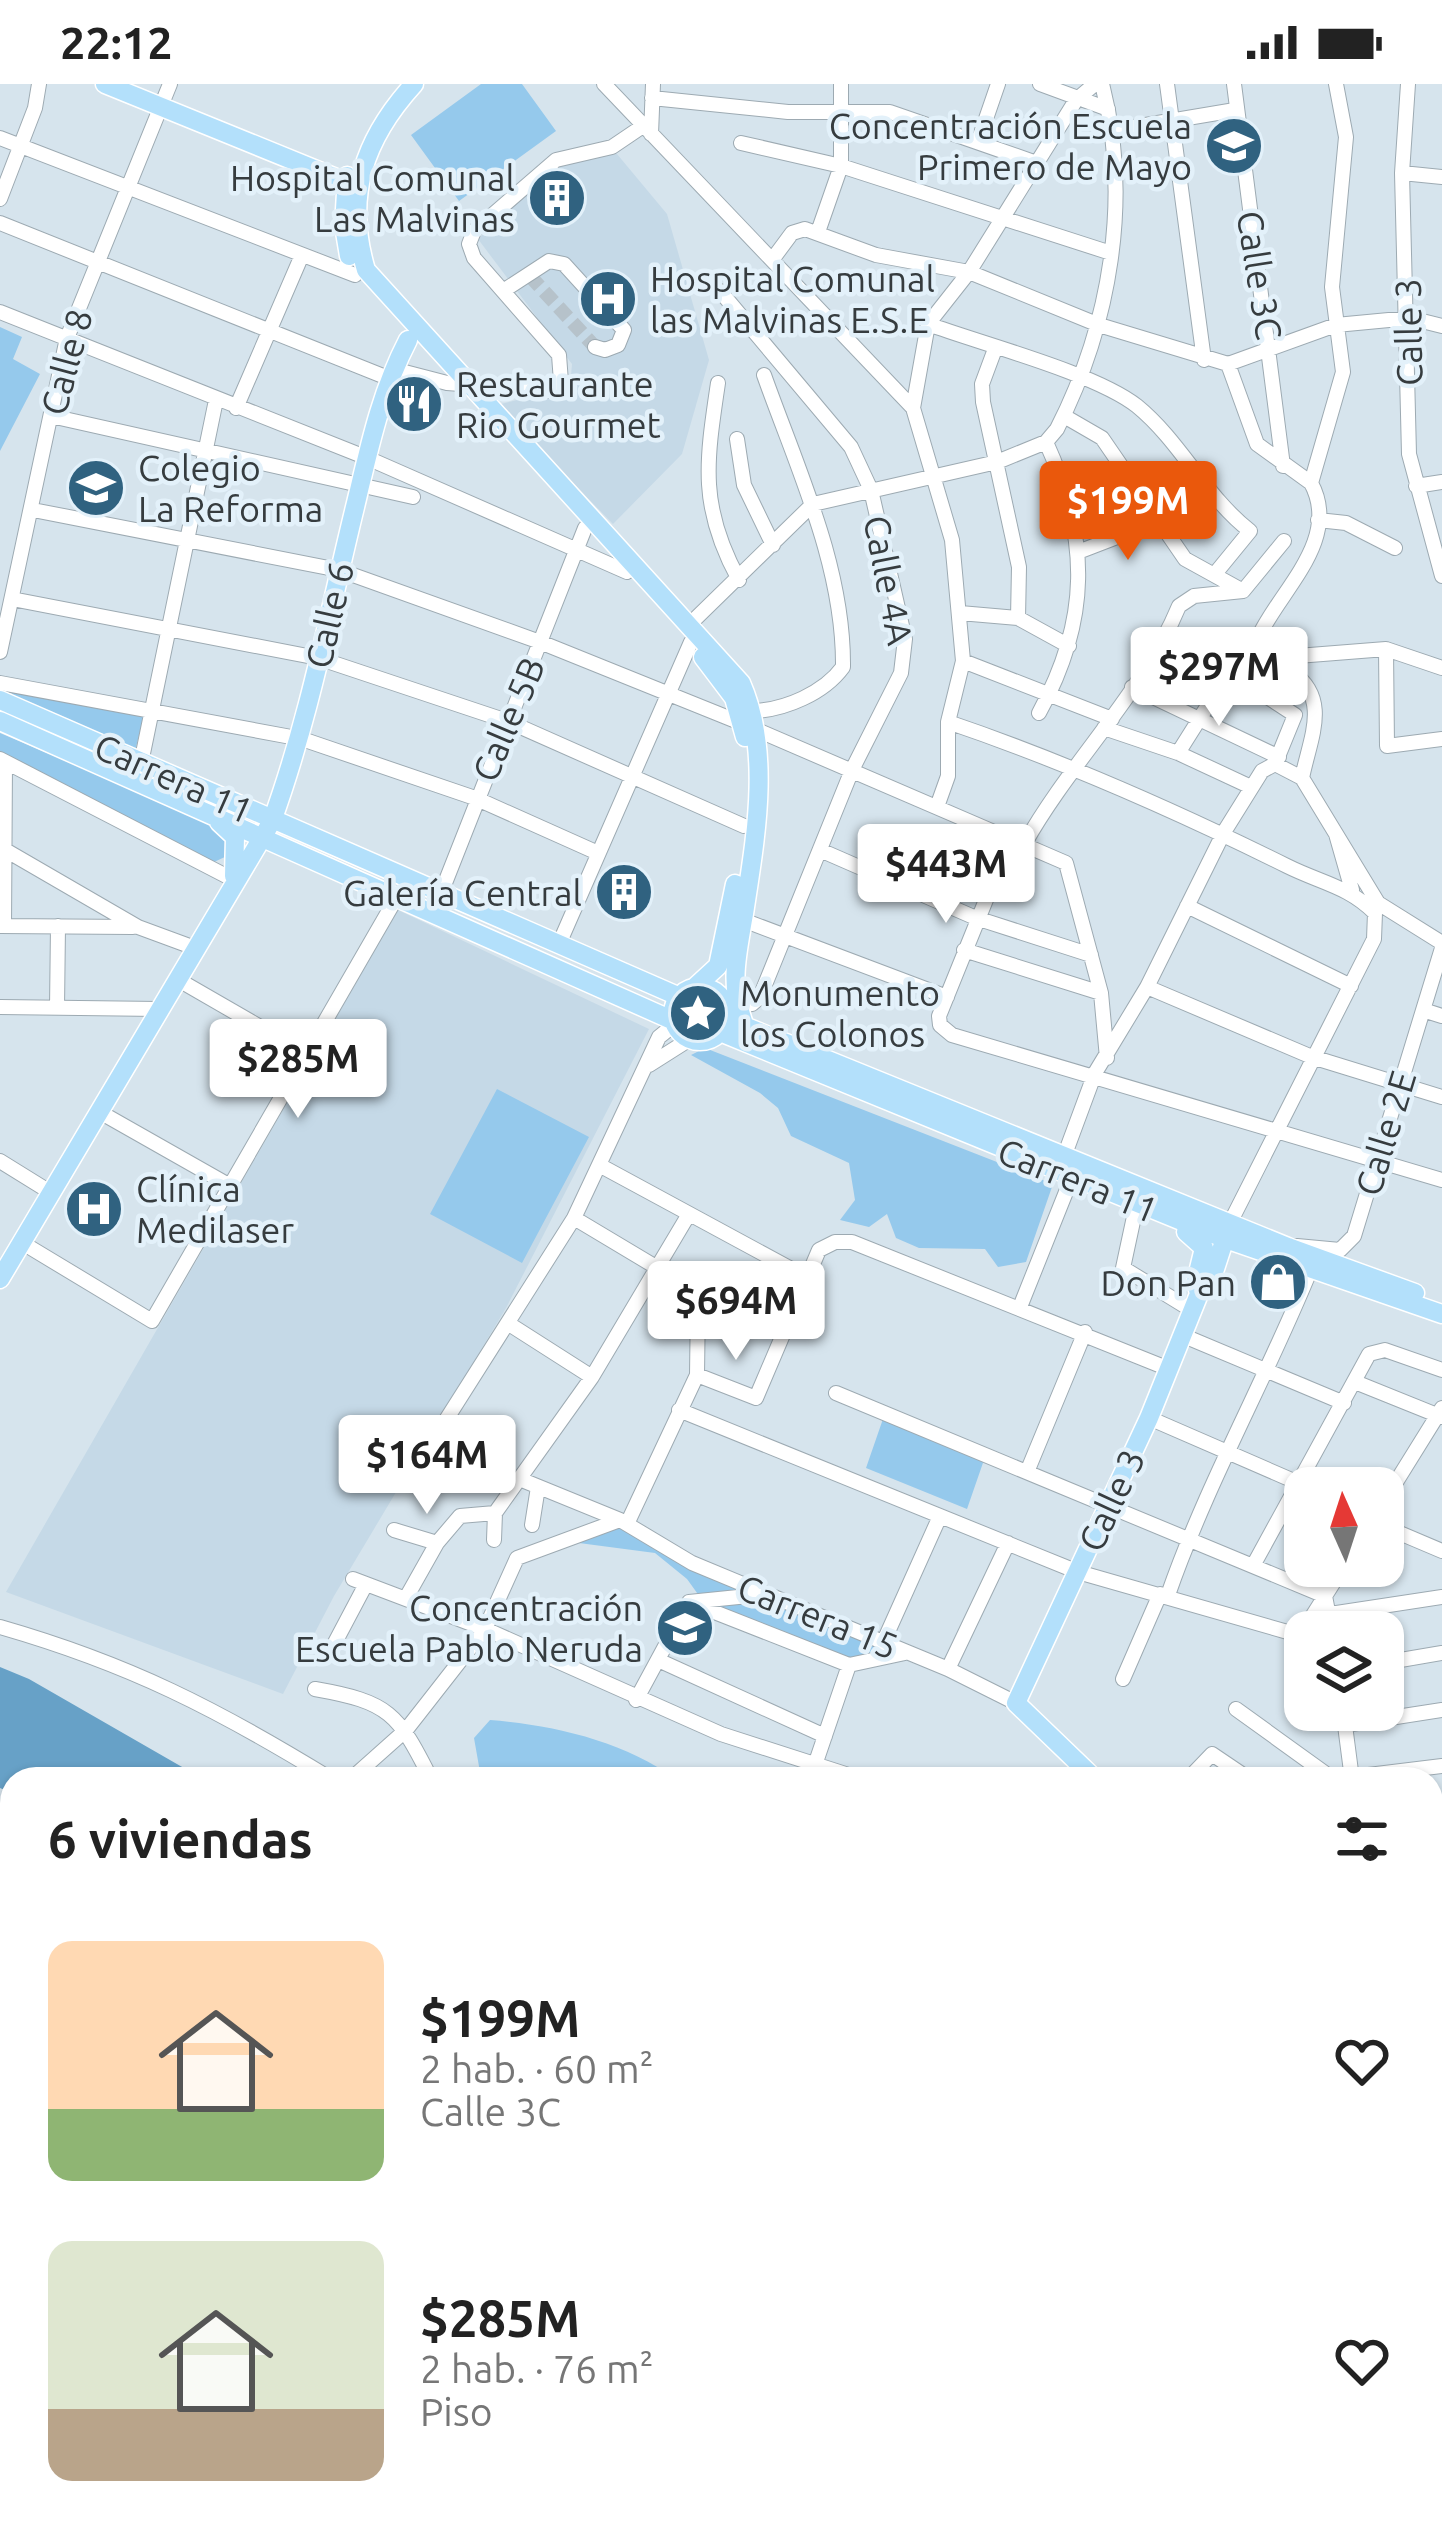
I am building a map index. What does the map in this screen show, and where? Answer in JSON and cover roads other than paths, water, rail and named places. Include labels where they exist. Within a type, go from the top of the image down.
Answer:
[{"type":"main road","points":[[105,84],[346,182]]},
{"type":"main road","points":[[398,84],[357,141],[346,182],[344,226],[355,275],[408,340],[454,382],[690,633],[752,722],[756,826],[733,964],[731,1018],[690,1039],[675,1022],[687,992],[711,976],[727,944],[744,826],[752,722]]},
{"type":"main road","points":[[414,84],[383,118],[367,148],[357,187],[360,250],[375,285],[454,382],[585,528],[690,633]]},
{"type":"main road","name":"Calle 6","points":[[0,1279],[267,828],[302,740],[365,457],[390,374],[408,340]]},
{"type":"main road","name":"Carrera 11","points":[[0,700],[141,763],[398,895],[437,902],[687,992],[718,994],[731,1018],[1072,1177],[1139,1195],[1285,1254],[1442,1302]]},
{"type":"main road","name":"Carrera 11","points":[[0,722],[219,817],[267,828],[437,902],[675,1022]]},
{"type":"main road","points":[[219,817],[235,837],[234,880]]},
{"type":"main road","name":"Carrera 11","points":[[731,1018],[1065,1154],[1176,1219],[1227,1231]]},
{"type":"main road","name":"Calle 3","points":[[1016,1703],[1149,1418],[1196,1303],[1204,1248],[1176,1219]]},
{"type":"main road","name":"Calle 3","points":[[1196,1303],[1210,1281],[1227,1231]]},
{"type":"main road","name":"Carrera 11","points":[[1285,1254],[1310,1271],[1442,1314]]},
{"type":"main road","name":"Carrera 15","points":[[1016,1703],[1083,1767]]},
{"type":"street","points":[[0,200],[22,146],[39,84]]},
{"type":"street","name":"Calle 8","points":[[0,652],[67,338],[170,84]]},
{"type":"street","points":[[604,84],[913,408],[952,540],[960,613],[963,662],[948,722],[948,776],[938,804]]},
{"type":"street","points":[[818,232],[841,166],[842,84]]},
{"type":"street","points":[[978,142],[998,84]]},
{"type":"street","points":[[1040,84],[1108,110]]},
{"type":"street","points":[[559,944],[668,696],[690,633],[739,580],[813,504],[998,462],[1046,442],[1064,416],[1099,325],[1117,217],[1108,110],[1098,84],[1076,100],[969,272],[928,324],[913,408]]},
{"type":"street","points":[[1167,84],[1204,360]]},
{"type":"street","name":"Calle 3C","points":[[1234,84],[1283,466]]},
{"type":"street","points":[[1311,482],[1343,372],[1332,287],[1346,136],[1336,84]]},
{"type":"street","name":"Calle 3","points":[[1408,84],[1402,173],[1410,318],[1409,454],[1442,576]]},
{"type":"street","points":[[647,130],[653,91],[788,112],[914,116],[1034,161]]},
{"type":"street","points":[[1110,131],[1171,117],[1235,110]]},
{"type":"street","points":[[0,223],[390,374],[529,394],[552,391],[561,382],[559,355],[474,258],[469,244],[474,231],[556,160],[612,147],[647,130]]},
{"type":"street","points":[[0,138],[355,275]]},
{"type":"street","points":[[741,143],[841,166],[1111,253]]},
{"type":"street","points":[[1402,173],[1442,177]]},
{"type":"street","points":[[772,260],[792,233],[818,232],[876,255],[969,272],[1099,325],[1228,364],[1336,326],[1410,318],[1442,326]]},
{"type":"street","points":[[236,408],[302,255]]},
{"type":"street","points":[[503,291],[549,261],[564,264],[624,330],[618,345],[605,350],[595,347]]},
{"type":"street","name":"Calle 4A","points":[[720,291],[851,447],[871,490],[906,655],[852,770],[760,997],[731,1018]]},
{"type":"street","points":[[0,312],[365,457],[627,572]]},
{"type":"street","points":[[928,324],[1132,402],[1159,426],[1228,514],[1250,531],[1214,575]]},
{"type":"street","points":[[995,350],[982,384],[1019,567],[1018,618]]},
{"type":"street","points":[[1228,364],[1257,444],[1311,482],[1318,497],[1310,553],[1258,638],[1273,658],[1314,693],[1317,706],[1302,778]]},
{"type":"street","points":[[752,722],[833,680],[843,667],[829,565],[813,504],[764,375]]},
{"type":"street","points":[[718,383],[706,494],[720,546],[739,580]]},
{"type":"street","points":[[141,763],[216,400]]},
{"type":"street","points":[[51,416],[412,497]]},
{"type":"street","points":[[1064,416],[1102,438],[1185,559],[1243,591]]},
{"type":"street","points":[[737,439],[744,485],[773,545]]},
{"type":"street","points":[[1039,713],[1069,646],[1082,594],[1060,473],[1046,442]]},
{"type":"street","points":[[1415,486],[1442,482]]},
{"type":"street","points":[[33,510],[339,570],[539,642],[668,696],[752,722],[1066,862],[1101,993],[1107,1058]]},
{"type":"street","points":[[1318,520],[1346,523],[1395,548]]},
{"type":"street","points":[[1078,553],[1156,522]]},
{"type":"street","name":"Calle 5B","points":[[437,902],[585,528]]},
{"type":"street","points":[[1284,541],[1243,591],[1186,598],[1108,724],[1018,841],[976,918],[940,1025],[952,1035],[1095,1073],[1442,1180]]},
{"type":"street","points":[[12,599],[318,658],[507,721],[744,826]]},
{"type":"street","points":[[960,613],[1018,618],[1069,646]]},
{"type":"street","points":[[1273,658],[1386,649],[1442,668]]},
{"type":"street","points":[[1386,649],[1387,746],[1442,739]]},
{"type":"street","points":[[963,662],[1051,692],[1108,724],[1251,787]]},
{"type":"street","points":[[1065,1154],[1095,1073],[1147,987],[1224,832],[1251,787],[1277,760],[1295,716],[1229,672],[1178,753]]},
{"type":"street","points":[[0,683],[302,740],[475,798],[598,853]]},
{"type":"street","points":[[1132,687],[1198,715],[1302,778],[1381,912]]},
{"type":"street","points":[[948,722],[1075,766],[1224,832],[1292,869],[1352,890],[1381,912],[1442,945]]},
{"type":"street","points":[[138,927],[2,926],[3,760],[234,880]]},
{"type":"street","points":[[1336,829],[1352,890]]},
{"type":"street","points":[[1,847],[138,927],[195,948]]},
{"type":"street","points":[[820,850],[976,918],[1091,955]]},
{"type":"street","points":[[21,1242],[152,1321],[398,895]]},
{"type":"street","points":[[1187,906],[1351,986]]},
{"type":"street","name":"Calle 3","points":[[1227,1231],[1374,939],[1381,912]]},
{"type":"street","points":[[743,920],[947,998]]},
{"type":"street","points":[[58,926],[58,1008]]},
{"type":"street","name":"Calle 2E","points":[[1285,1254],[1348,1245],[1442,945]]},
{"type":"street","points":[[964,950],[1101,993]]},
{"type":"street","points":[[176,979],[307,1054]]},
{"type":"street","points":[[1147,987],[1312,1057],[1442,1097]]},
{"type":"street","points":[[0,1007],[159,1009]]},
{"type":"street","points":[[1423,1010],[1442,1016]]},
{"type":"street","points":[[413,1472],[574,1218],[659,1037],[675,1022]]},
{"type":"street","points":[[649,1065],[690,1039]]},
{"type":"street","points":[[98,1111],[232,1187]]},
{"type":"street","points":[[0,1161],[50,1192]]},
{"type":"street","points":[[601,1166],[806,1277]]},
{"type":"street","points":[[1020,1307],[1072,1177]]},
{"type":"street","points":[[1139,1195],[1123,1268],[1196,1303]]},
{"type":"street","points":[[494,1540],[495,1514],[592,1377],[689,1214]]},
{"type":"street","points":[[364,1767],[406,1730],[485,1629],[517,1558],[623,1522],[697,1375],[696,1292],[574,1218]]},
{"type":"street","points":[[697,1375],[756,1398],[819,1250],[835,1242],[852,1242],[1168,1369]]},
{"type":"street","points":[[1123,1679],[1226,1453],[1269,1372],[1310,1271]]},
{"type":"street","points":[[509,1324],[592,1377]]},
{"type":"street","points":[[1027,1472],[1085,1332]]},
{"type":"street","points":[[1184,1336],[1344,1403]]},
{"type":"street","points":[[1315,1467],[1354,1382],[1376,1350],[1442,1370]]},
{"type":"street","points":[[1354,1382],[1441,1413],[1404,1470]]},
{"type":"street","points":[[836,1393],[1325,1596]]},
{"type":"street","points":[[679,1410],[1078,1572],[1284,1629]]},
{"type":"street","points":[[1149,1418],[1284,1477]]},
{"type":"street","name":"Carrera 15","points":[[522,1480],[623,1522],[692,1563],[948,1669],[1016,1703]]},
{"type":"street","points":[[532,1525],[538,1486]]},
{"type":"street","points":[[406,1598],[437,1543],[460,1516],[495,1514]]},
{"type":"street","points":[[883,1642],[940,1516]]},
{"type":"street","points":[[1254,1564],[1284,1519]]},
{"type":"street","points":[[394,1530],[437,1543]]},
{"type":"street","points":[[1404,1535],[1442,1552]]},
{"type":"street","points":[[948,1669],[1008,1543]]},
{"type":"street","points":[[330,1652],[360,1581],[485,1629],[636,1700],[722,1734],[829,1767]]},
{"type":"street","points":[[1317,1611],[1330,1587]]},
{"type":"street","points":[[689,1602],[765,1595]]},
{"type":"street","points":[[1325,1596],[1329,1611]]},
{"type":"street","points":[[1350,1611],[1442,1597]]},
{"type":"street","points":[[636,1700],[689,1602]]},
{"type":"street","points":[[689,1602],[849,1665],[907,1652]]},
{"type":"street","points":[[0,1628],[97,1655],[171,1686],[310,1767]]},
{"type":"street","points":[[1404,1659],[1442,1653]]},
{"type":"street","points":[[658,1660],[825,1736]]},
{"type":"street","points":[[816,1762],[849,1665]]},
{"type":"street","points":[[315,1689],[388,1709],[406,1730],[425,1767]]},
{"type":"street","points":[[1236,1709],[1316,1767]]},
{"type":"street","points":[[1404,1713],[1442,1710]]},
{"type":"street","points":[[1346,1731],[1351,1767]]},
{"type":"street","points":[[1200,1767],[1212,1754],[1231,1767]]},
{"type":"tunnel","points":[[530,276],[595,347]]},
{"type":"place","name":"Concentración Escuela Primero de Mayo","points":[[1234,146]]},
{"type":"place","name":"Hospital Comunal Las Malvinas","points":[[557,198]]},
{"type":"place","name":"Hospital Comunal las Malvinas E.S.E","points":[[608,299]]},
{"type":"place","name":"Restaurante Rio Gourmet","points":[[414,404]]},
{"type":"place","name":"Colegio La Reforma","points":[[96,488]]},
{"type":"place","name":"Galería Central","points":[[624,892]]},
{"type":"place","name":"Monumento los Colonos","points":[[698,1013]]},
{"type":"place","name":"Clínica Medilaser","points":[[94,1209]]},
{"type":"place","name":"Don Pan","points":[[1278,1282]]},
{"type":"place","name":"Concentración Escuela Pablo Neruda","points":[[685,1628]]}]
